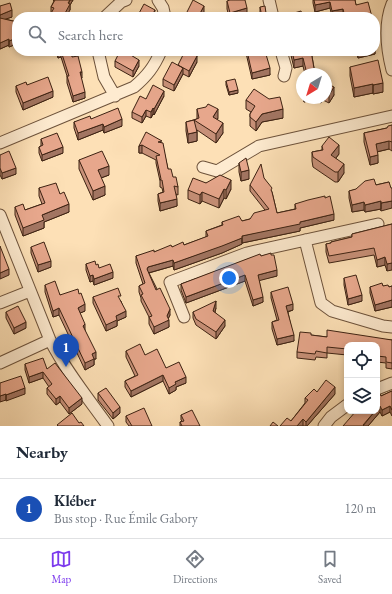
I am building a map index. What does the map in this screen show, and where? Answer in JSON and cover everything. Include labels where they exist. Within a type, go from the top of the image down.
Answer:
[{"type":"street","points":[[110,12],[120,2],[126,0]]},
{"type":"street","points":[[158,0],[164,12]]},
{"type":"street","points":[[269,0],[272,12]]},
{"type":"street","points":[[392,4],[389,12],[388,34],[388,55],[392,70]]},
{"type":"street","points":[[99,56],[104,77],[115,96]]},
{"type":"street","points":[[0,143],[134,87],[147,76],[159,56]]},
{"type":"street","points":[[283,56],[286,68],[284,76]]},
{"type":"street","points":[[203,167],[217,171],[259,146],[392,116]]},
{"type":"street","points":[[0,215],[50,340],[74,379],[108,426]]},
{"type":"street","points":[[184,318],[170,282],[247,253],[378,224]]},
{"type":"street","points":[[305,240],[321,303],[332,311],[383,326],[392,327]]},
{"type":"street","points":[[0,303],[30,291]]},
{"type":"street","points":[[0,363],[50,340]]},
{"type":"street","points":[[380,388],[392,382]]},
{"type":"street","points":[[324,426],[331,417],[344,407]]},
{"type":"building","points":[[55,0],[70,0],[68,3],[70,4],[66,12],[52,12],[54,8],[51,7]]},
{"type":"building","points":[[193,0],[204,6],[201,12],[187,12]]},
{"type":"building","points":[[245,0],[247,8],[230,12],[227,1]]},
{"type":"building","points":[[314,0],[355,0],[356,5],[368,2],[371,12],[344,12],[343,9],[332,11],[330,2],[315,5]]},
{"type":"building","points":[[10,3],[12,10],[0,15],[0,6]]},
{"type":"building","points":[[144,4],[155,10],[154,12],[140,12]]},
{"type":"building","points":[[265,6],[266,12],[261,12],[260,7]]},
{"type":"building","points":[[0,18],[12,21],[12,40],[9,41],[9,39],[0,43]]},
{"type":"building","points":[[63,56],[78,56],[85,92],[73,96],[67,76],[69,76]]},
{"type":"building","points":[[118,56],[132,56],[139,60],[133,71],[115,61]]},
{"type":"building","points":[[182,56],[197,56],[189,71],[178,65]]},
{"type":"building","points":[[248,56],[266,56],[270,68],[252,73]]},
{"type":"building","points":[[293,56],[312,56],[314,68],[306,68],[303,58],[294,60]]},
{"type":"building","points":[[378,60],[383,83],[354,88],[350,67]]},
{"type":"building","points":[[172,62],[183,68],[174,85],[163,79]]},
{"type":"building","points":[[48,77],[53,91],[23,103],[16,86],[26,82],[27,85]]},
{"type":"building","points":[[235,79],[238,90],[229,92],[226,81]]},
{"type":"building","points":[[153,85],[164,91],[154,109],[153,108],[151,112],[146,110],[142,117],[132,112],[140,96],[146,99]]},
{"type":"building","points":[[254,89],[269,99],[280,97],[283,109],[262,114],[256,122],[250,117],[250,114],[255,106],[246,100]]},
{"type":"building","points":[[208,104],[218,109],[213,117],[223,123],[216,134],[194,120],[199,118],[197,109],[206,107]]},
{"type":"building","points":[[118,108],[122,119],[104,127],[103,124],[78,133],[74,122],[90,116],[91,119]]},
{"type":"building","points":[[194,120],[197,132],[188,134],[186,122]]},
{"type":"building","points":[[392,125],[392,142],[389,141],[376,144],[378,155],[370,157],[364,133],[387,128],[388,126]]},
{"type":"building","points":[[146,132],[162,141],[158,142],[163,143],[168,169],[171,169],[173,177],[176,177],[178,187],[174,186],[177,199],[160,203],[158,194],[164,192],[162,180],[160,180],[156,156],[160,155],[142,145],[139,146]]},
{"type":"building","points":[[57,133],[63,147],[42,155],[39,147],[43,145],[41,139]]},
{"type":"building","points":[[329,137],[339,145],[331,155],[344,164],[338,172],[335,172],[313,157],[312,152],[323,150],[322,146]]},
{"type":"building","points":[[9,151],[16,168],[2,173],[0,168],[0,155]]},
{"type":"building","points":[[102,151],[109,166],[98,170],[105,186],[93,191],[79,160]]},
{"type":"building","points":[[246,158],[249,170],[241,172],[239,163]]},
{"type":"building","points":[[261,164],[264,178],[272,188],[271,190],[277,213],[296,209],[295,204],[330,196],[334,214],[300,222],[300,224],[242,236],[242,238],[222,246],[174,263],[173,260],[148,267],[147,269],[156,290],[160,288],[170,309],[167,316],[169,320],[154,327],[149,317],[152,316],[141,295],[143,294],[139,286],[145,283],[136,256],[154,250],[154,252],[171,245],[172,247],[183,242],[184,245],[208,236],[206,231],[223,225],[222,222],[239,216],[242,221],[250,219],[254,213],[269,209],[250,185]]},
{"type":"building","points":[[220,175],[231,180],[219,199],[202,192],[200,195],[188,190],[193,178],[206,183]]},
{"type":"building","points":[[374,179],[376,185],[389,182],[392,188],[392,201],[381,203],[381,201],[365,205],[364,202],[352,205],[349,191],[356,189],[365,181]]},
{"type":"building","points":[[56,183],[60,194],[64,192],[69,204],[42,215],[44,220],[23,228],[15,207],[23,204],[25,210],[45,203],[39,188]]},
{"type":"building","points":[[392,224],[392,263],[387,264],[385,257],[377,260],[374,248],[329,256],[326,244],[352,237],[352,234]]},
{"type":"building","points":[[44,242],[51,261],[38,265],[31,247]]},
{"type":"building","points":[[0,246],[9,269],[0,273]]},
{"type":"building","points":[[271,253],[271,255],[274,255],[277,270],[258,275],[263,297],[253,300],[245,275],[186,297],[181,284],[260,254],[261,256]]},
{"type":"building","points":[[95,261],[99,268],[110,264],[113,272],[94,279],[93,275],[90,276],[86,264]]},
{"type":"building","points":[[356,275],[362,295],[348,299],[344,278]]},
{"type":"building","points":[[55,281],[60,295],[78,289],[79,294],[81,293],[85,304],[78,308],[85,324],[83,326],[96,352],[92,354],[94,359],[85,363],[59,308],[53,311],[45,285]]},
{"type":"building","points":[[382,283],[383,286],[392,286],[392,300],[375,305],[370,287]]},
{"type":"building","points":[[288,287],[293,304],[286,306],[294,335],[277,339],[272,322],[279,320],[271,292]]},
{"type":"building","points":[[118,288],[121,296],[118,296],[126,311],[116,316],[117,320],[106,325],[93,297]]},
{"type":"building","points":[[216,301],[213,311],[225,320],[216,332],[196,319],[193,312]]},
{"type":"building","points":[[18,306],[26,322],[14,328],[6,312]]},
{"type":"building","points":[[327,330],[392,340],[392,363],[386,362],[386,357],[380,356],[380,342],[344,342],[344,349],[327,347],[327,353],[316,351],[315,354],[297,352],[300,332],[327,337]]},
{"type":"building","points":[[140,344],[145,355],[157,349],[166,368],[179,362],[186,377],[175,382],[176,384],[169,388],[163,375],[131,391],[125,381],[138,375],[126,351]]},
{"type":"building","points":[[43,358],[47,369],[55,363],[82,398],[69,408],[60,396],[56,399],[47,388],[52,384],[43,372],[29,377],[25,364]]},
{"type":"building","points":[[21,376],[25,388],[0,396],[0,383]]},
{"type":"building","points":[[326,380],[335,387],[306,422],[303,419],[297,426],[280,426],[287,418],[291,421],[308,400],[305,398],[314,389],[317,392]]},
{"type":"building","points":[[106,388],[120,407],[113,413],[98,393]]},
{"type":"building","points":[[392,391],[392,410],[390,406],[382,410],[380,406],[380,394],[381,396]]},
{"type":"building","points":[[144,408],[152,426],[132,426],[126,416]]},
{"type":"building","points":[[192,410],[200,426],[182,426],[180,422],[184,421],[181,415]]},
{"type":"building","points":[[72,413],[79,423],[81,422],[84,426],[57,425]]},
{"type":"building","points":[[353,414],[372,414],[363,425],[364,426],[343,426]]},
{"type":"building","points":[[273,422],[278,426],[270,426]]},
{"type":"place","name":"Kléber","points":[[66,367]]}]
